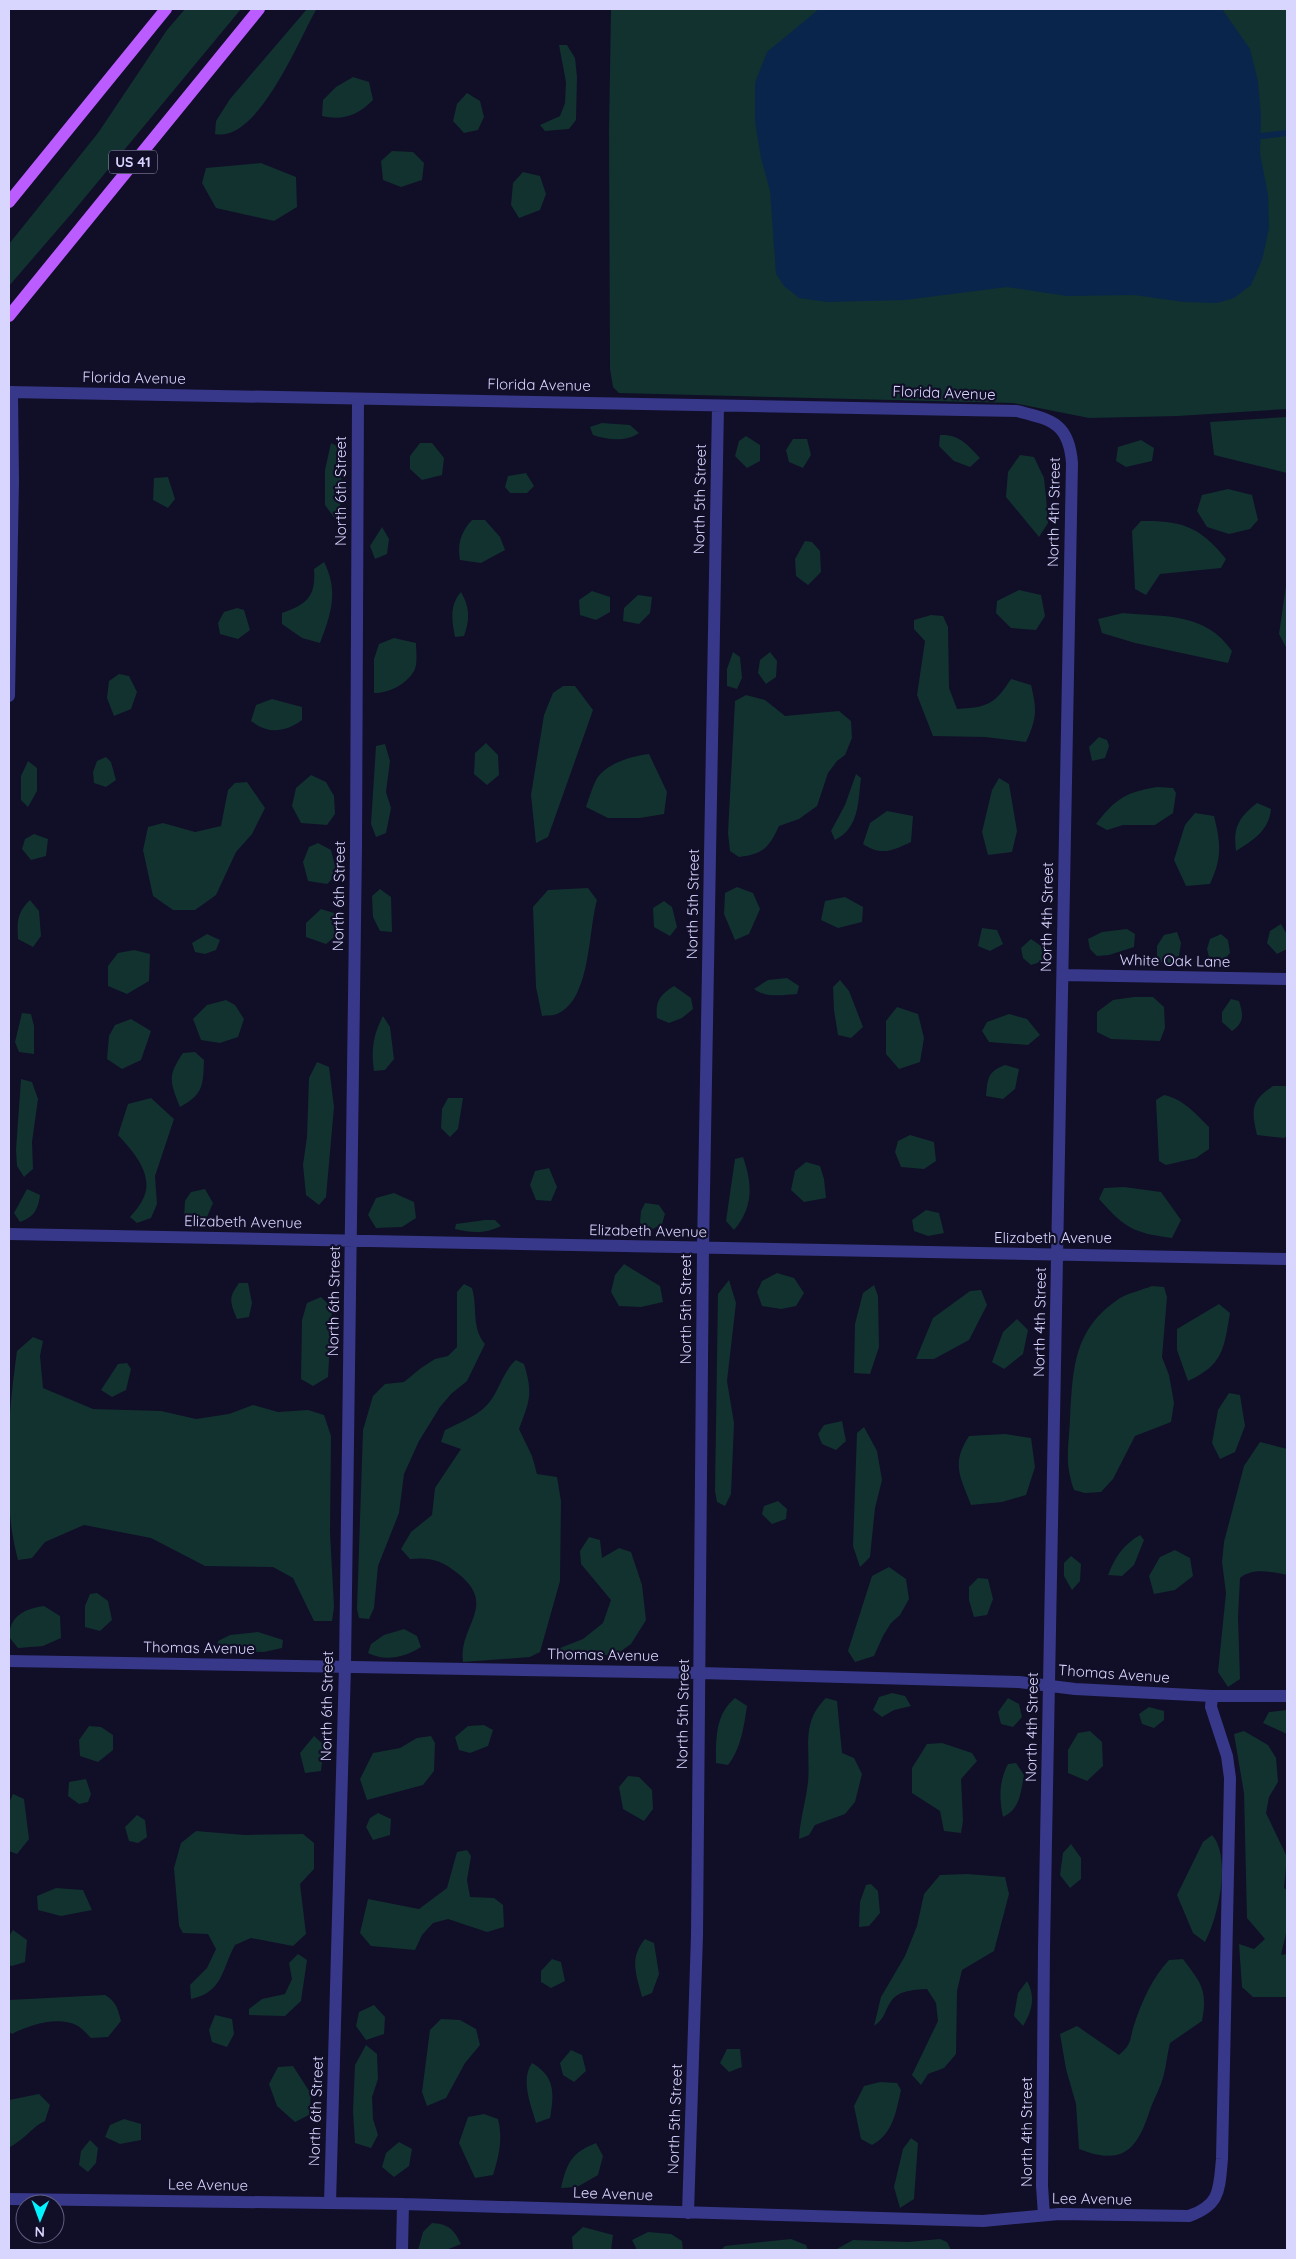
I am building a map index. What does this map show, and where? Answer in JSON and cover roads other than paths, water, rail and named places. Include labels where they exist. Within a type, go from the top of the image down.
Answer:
[{"type":"main road","points":[[9,202],[166,9]]},
{"type":"main road","name":"US 41","points":[[9,316],[259,9]]},
{"type":"street","name":"Florida Avenue","points":[[10,392],[1017,411],[1052,420],[1064,431]]},
{"type":"street","points":[[9,696],[13,482],[10,392]]},
{"type":"street","name":"North 6th Street","points":[[330,2203],[345,1666],[356,848],[358,400]]},
{"type":"street","name":"North 5th Street","points":[[688,2213],[697,1935],[703,1248],[718,406]]},
{"type":"street","name":"North 4th Street","points":[[1044,2215],[1042,2186],[1044,1948],[1072,463],[1070,446],[1064,431]]},
{"type":"street","name":"White Oak Lane","points":[[1063,975],[1287,979]]},
{"type":"street","name":"Elizabeth Avenue","points":[[9,1234],[1287,1259]]},
{"type":"street","name":"Thomas Avenue","points":[[9,1661],[700,1673],[1019,1682],[1049,1686],[1212,1696],[1287,1696]]},
{"type":"street","name":"Lee Avenue","points":[[9,2199],[403,2204],[983,2221],[1044,2215],[1189,2216],[1212,2203],[1218,2194],[1222,2159],[1230,1778],[1227,1756],[1211,1707],[1212,1696]]},
{"type":"street","points":[[402,2250],[403,2204]]},
{"type":"water","points":[[819,9],[1222,9],[1250,49],[1258,81],[1261,117],[1260,153],[1268,195],[1269,228],[1262,260],[1251,285],[1234,298],[1217,303],[1184,302],[1134,295],[1067,296],[1007,287],[905,300],[828,302],[799,298],[784,286],[776,274],[770,191],[761,158],[755,122],[755,83],[767,52]]},
{"type":"waterway","points":[[1253,137],[1287,133]]}]
